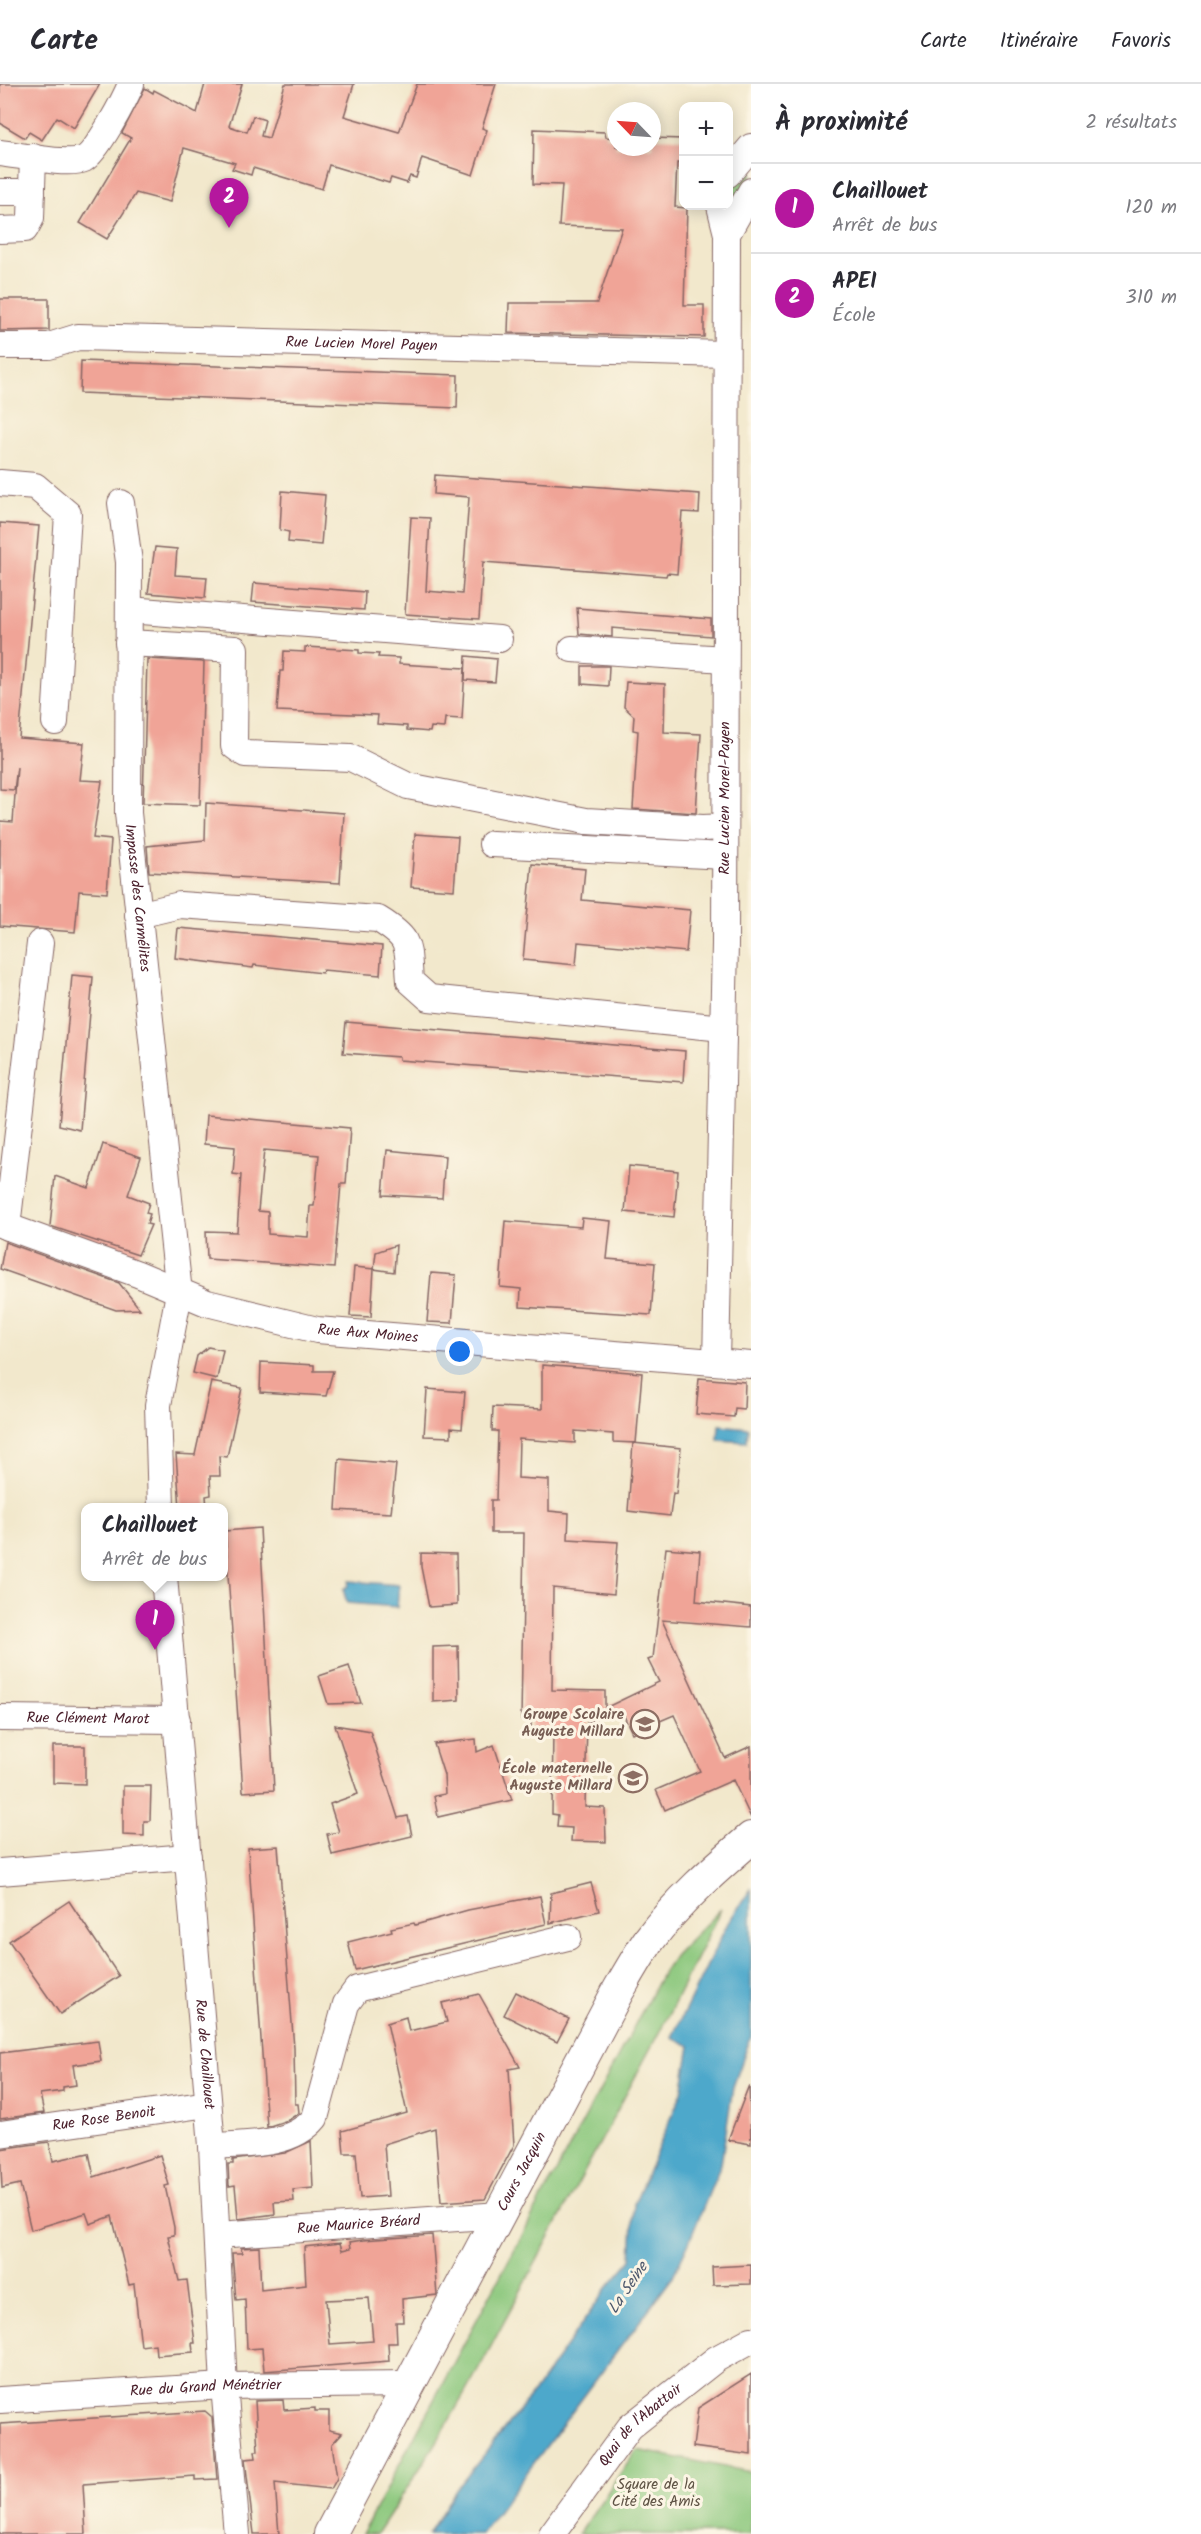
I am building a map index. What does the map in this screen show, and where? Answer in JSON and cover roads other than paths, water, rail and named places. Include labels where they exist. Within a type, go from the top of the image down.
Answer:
[{"type":"main road","name":"Cours Jacquin","points":[[330,2534],[618,1991],[649,1941],[682,1902],[721,1863],[751,1838]]},
{"type":"street","points":[[0,153],[73,161],[85,158],[95,146],[131,84]]},
{"type":"street","points":[[733,169],[751,147]]},
{"type":"street","points":[[0,230],[25,229],[31,218],[33,157]]},
{"type":"street","name":"Rue Lucien Morel-Payen","points":[[727,234],[751,191]]},
{"type":"street","points":[[0,192],[32,192]]},
{"type":"street","name":"Rue Lucien Morel-Payen","points":[[716,1362],[725,856],[727,234],[721,210]]},
{"type":"street","name":"Rue Lucien Morel Payen","points":[[0,346],[49,346],[78,337],[725,354]]},
{"type":"street","points":[[0,483],[36,486],[68,514],[55,722]]},
{"type":"street","name":"Impasse des Carmélites","points":[[122,503],[129,562],[128,813],[178,1293]]},
{"type":"street","points":[[129,610],[499,639]]},
{"type":"street","points":[[128,643],[234,649],[234,746],[244,754],[351,758],[408,786],[586,821],[703,828],[725,827]]},
{"type":"street","points":[[572,649],[725,659]]},
{"type":"street","points":[[492,843],[725,856]]},
{"type":"street","points":[[138,915],[180,905],[378,919],[397,931],[407,942],[410,981],[429,998],[723,1028]]},
{"type":"street","points":[[4,1225],[40,943]]},
{"type":"street","name":"Rue Aux Moines","points":[[4,1225],[138,1274],[207,1304],[317,1330],[751,1365]]},
{"type":"street","points":[[161,1503],[158,1405],[178,1293]]},
{"type":"street","name":"Rue de Chaillouet","points":[[164,1581],[212,2146],[224,2386],[237,2534]]},
{"type":"street","name":"Rue Clément Marot","points":[[0,1718],[177,1720]]},
{"type":"street","points":[[0,1872],[188,1857]]},
{"type":"street","points":[[212,2146],[270,2142],[305,2129],[315,2118],[346,2004],[357,1989],[568,1937]]},
{"type":"street","name":"Rue Rose Benoit","points":[[0,2134],[208,2104]]},
{"type":"street","name":"Rue Maurice Bréard","points":[[218,2235],[500,2215]]},
{"type":"street","name":"Quai de l'Abattoir","points":[[552,2534],[630,2427],[716,2359],[751,2340]]},
{"type":"street","name":"Rue du Grand Ménétrier","points":[[0,2400],[224,2386],[411,2384]]},
{"type":"water","points":[[719,1425],[748,1428],[747,1442],[718,1440]]},
{"type":"water","points":[[349,1581],[399,1585],[397,1607],[347,1603],[343,1589],[348,1586]]},
{"type":"water","name":"La Seine","points":[[751,1889],[751,2036],[733,2087],[721,2164],[672,2278],[481,2534],[428,2534],[456,2490],[537,2388],[607,2288],[631,2260],[634,2204],[682,2092],[690,2046],[672,2037],[728,1923]]},
{"type":"place","name":"APEI","points":[[229,228]]},
{"type":"place","name":"Chaillouet","points":[[155,1650]]},
{"type":"place","name":"Groupe Scolaire Auguste Millard","points":[[645,1724]]},
{"type":"place","name":"École maternelle Auguste Millard","points":[[633,1778]]},
{"type":"park label","name":"Square de la Cité des Amis","points":[[656,2494]]}]
